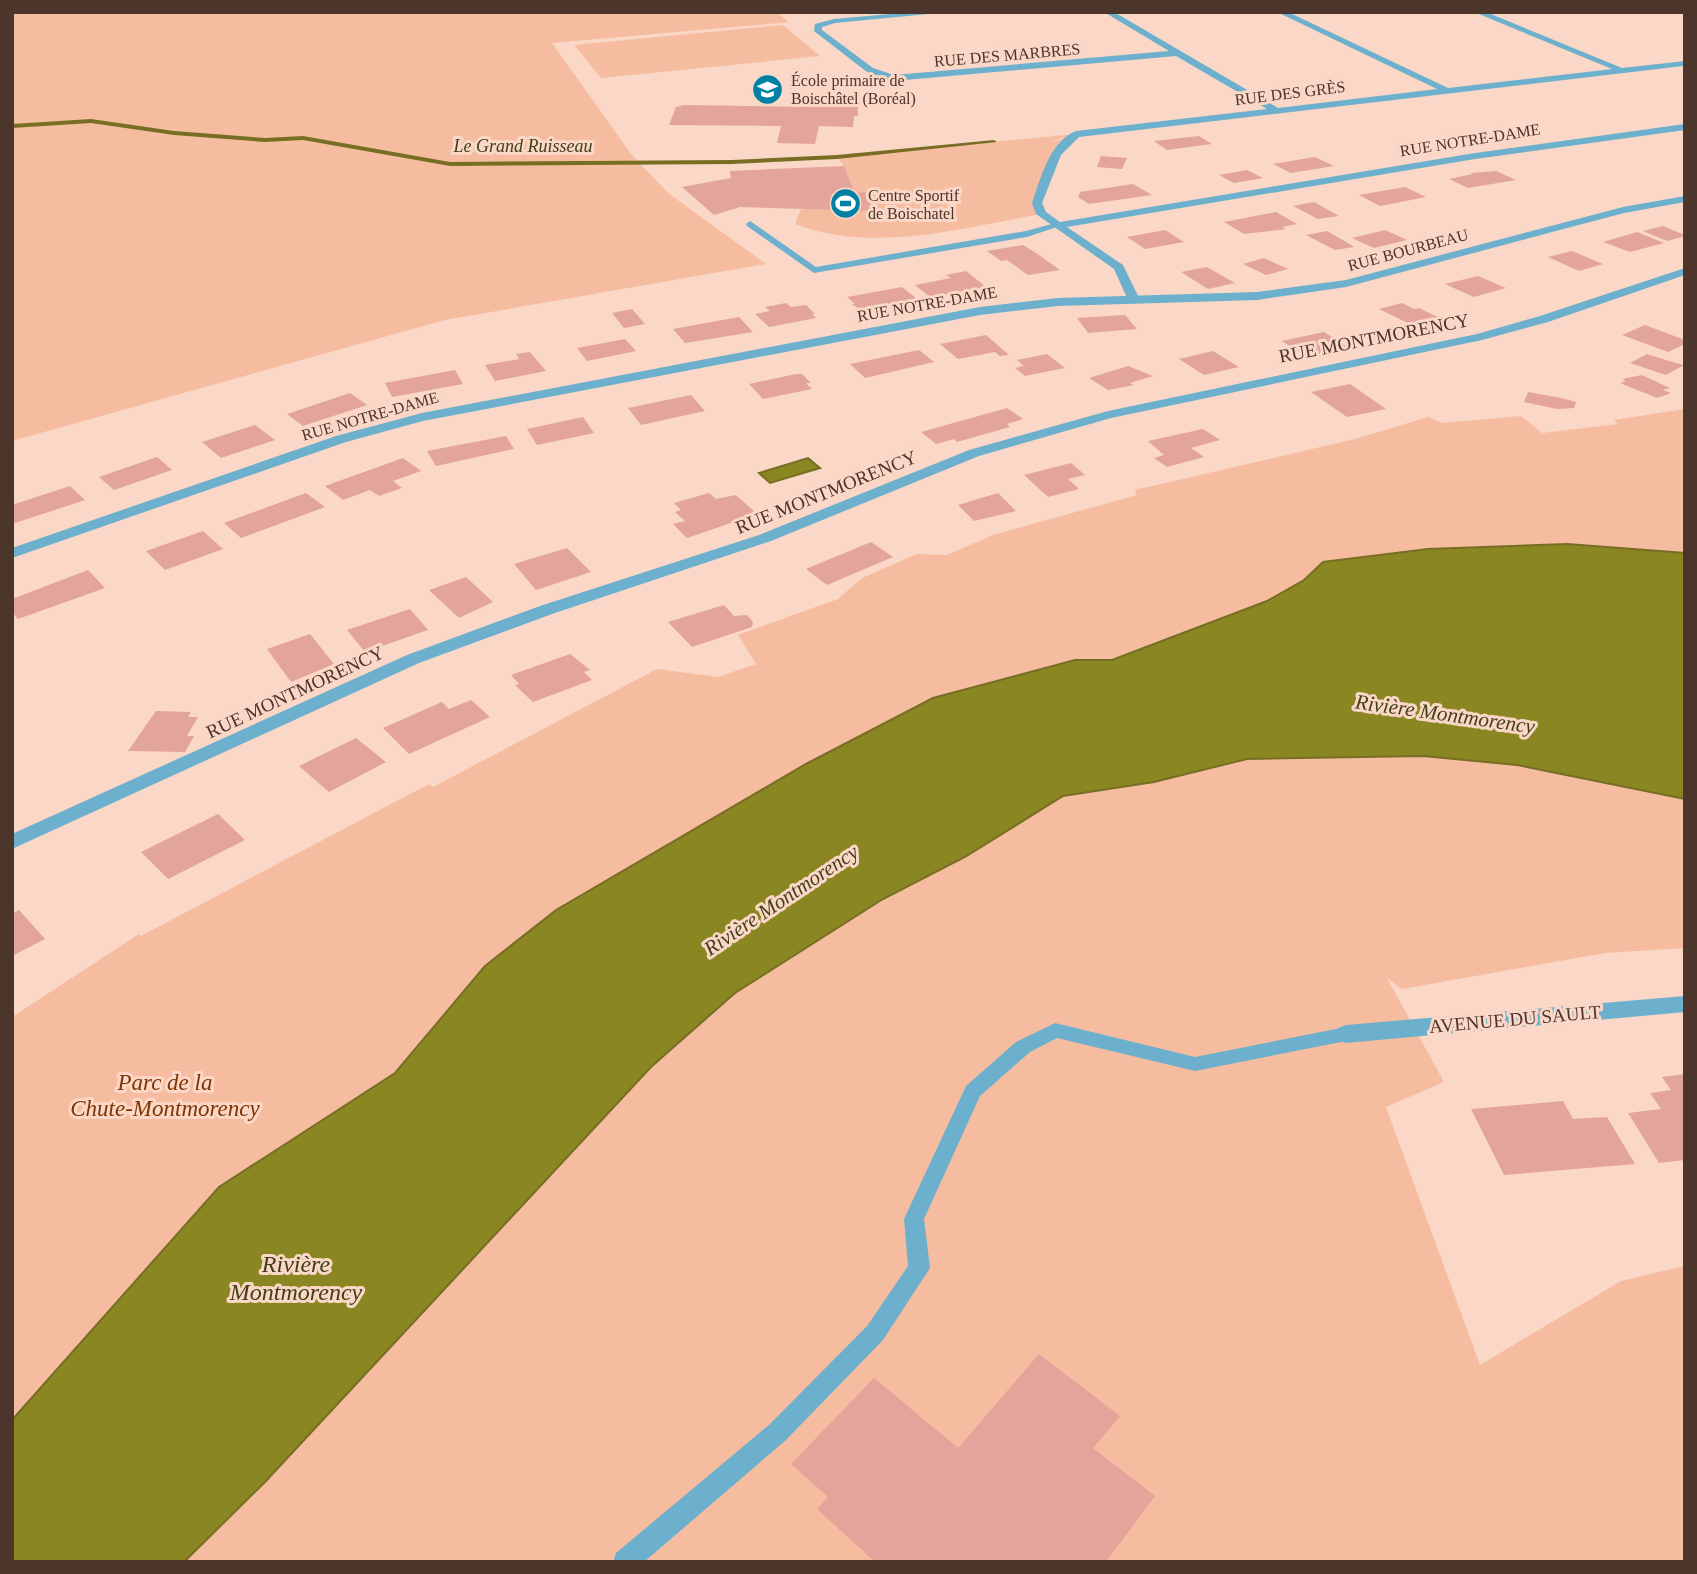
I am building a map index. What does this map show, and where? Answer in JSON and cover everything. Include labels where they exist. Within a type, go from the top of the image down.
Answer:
[{"type":"street","points":[[818,26],[834,21],[945,12]]},
{"type":"street","points":[[1108,12],[1275,110]]},
{"type":"street","points":[[1281,12],[1447,90]]},
{"type":"street","name":"RUE DES GRÈS","points":[[1478,12],[1622,70]]},
{"type":"street","name":"RUE DES MARBRES","points":[[818,26],[818,31],[870,70],[893,78],[1177,53]]},
{"type":"street","name":"RUE DES GRÈS","points":[[1059,225],[1041,214],[1037,203],[1066,139],[1076,134],[1683,63]]},
{"type":"street","name":"RUE NOTRE-DAME","points":[[1059,225],[1461,158],[1685,127]]},
{"type":"street","name":"RUE BOURBEAU","points":[[1135,300],[1257,296],[1346,283],[1623,210],[1685,199]]},
{"type":"street","points":[[1059,225],[1119,267],[1135,300]]},
{"type":"street","name":"RUE MONTMORENCY","points":[[12,842],[413,659],[546,610],[765,538],[974,453],[1108,415],[1194,395],[1478,337],[1544,319],[1685,271]]},
{"type":"street","name":"RUE NOTRE-DAME","points":[[12,553],[341,439],[422,417],[980,311],[1058,302],[1135,300]]},
{"type":"street","name":"AVENUE DU SAULT","points":[[1346,1034],[1685,1004]]},
{"type":"lane","points":[[750,224],[814,270],[1027,234],[1059,225]]},
{"type":"lane","points":[[625,1562],[778,1432],[875,1333],[919,1268],[914,1219],[973,1091],[1023,1047],[1055,1030],[1195,1064],[1346,1034]]},
{"type":"green space","points":[[12,12],[776,12],[789,22],[552,43],[631,154],[668,193],[766,264],[445,320],[12,441]]},
{"type":"green space","points":[[783,25],[820,56],[601,78],[574,45]]},
{"type":"green space","points":[[1076,134],[1053,141],[1066,139],[1037,203],[1041,214],[949,231],[887,238],[825,233],[795,224],[801,209],[874,210],[866,193],[855,193],[844,166],[837,157]]},
{"type":"green space","name":"Parc de la Chute-Montmorency","points":[[1685,409],[1685,553],[1638,549],[1203,633],[1174,636],[1124,655],[12,1531],[12,1017],[139,934],[141,936],[429,784],[433,787],[657,669],[718,677],[756,664],[738,635],[838,599],[862,578],[917,554],[947,555],[993,535],[1137,495],[1135,490],[1355,439],[1428,417],[1442,423],[1521,416],[1542,433],[1618,424],[1614,420]]},
{"type":"green space","points":[[1423,756],[1517,765],[1685,799],[1685,948],[1605,953],[1402,989],[1387,978],[1444,1082],[1386,1107],[1480,1365],[1621,1281],[1685,1266],[1685,1562],[184,1562],[265,1482],[651,1067],[735,993],[883,899],[965,857],[1063,796],[1154,782],[1247,759]]},
{"type":"water","points":[[808,458],[820,468],[770,483],[759,473]]},
{"type":"water","name":"Rivière Montmorency","points":[[1567,544],[1685,553],[1685,799],[1517,765],[1423,756],[1247,759],[1154,782],[1063,796],[965,857],[883,899],[735,993],[651,1067],[265,1482],[184,1562],[12,1562],[12,1420],[219,1187],[395,1073],[485,966],[556,910],[806,764],[933,698],[1075,660],[1112,660],[1267,601],[1304,580],[1323,562],[1428,549]]},
{"type":"building","points":[[676,107],[858,107],[858,116],[854,116],[853,127],[819,126],[815,144],[777,143],[781,126],[669,125]]},
{"type":"building","points":[[1199,136],[1212,144],[1167,150],[1154,141]]},
{"type":"building","points":[[1101,156],[1127,158],[1122,169],[1097,167]]},
{"type":"building","points":[[1315,157],[1334,166],[1291,173],[1273,164]]},
{"type":"building","points":[[844,166],[855,193],[866,192],[875,211],[740,207],[714,215],[682,187],[731,178],[730,171]]},
{"type":"building","points":[[1247,170],[1263,178],[1234,183],[1219,175]]},
{"type":"building","points":[[1496,171],[1516,180],[1468,188],[1449,179],[1473,174],[1470,173]]},
{"type":"building","points":[[1133,184],[1152,195],[1089,204],[1078,197],[1080,192]]},
{"type":"building","points":[[1405,187],[1426,197],[1380,206],[1359,195]]},
{"type":"building","points":[[1314,202],[1339,216],[1318,219],[1293,206]]},
{"type":"building","points":[[1276,212],[1297,224],[1282,227],[1286,229],[1244,234],[1224,222]]},
{"type":"building","points":[[1663,226],[1685,236],[1667,241],[1643,231]]},
{"type":"building","points":[[1165,230],[1184,242],[1145,249],[1127,237]]},
{"type":"building","points":[[1385,230],[1407,240],[1374,248],[1352,238]]},
{"type":"building","points":[[1327,231],[1354,247],[1335,250],[1306,235]]},
{"type":"building","points":[[1637,232],[1664,243],[1630,252],[1603,242]]},
{"type":"building","points":[[1023,245],[1060,270],[1028,275],[1007,260],[1001,261],[987,251]]},
{"type":"building","points":[[1572,251],[1603,264],[1579,271],[1548,257]]},
{"type":"building","points":[[1264,258],[1288,269],[1266,275],[1243,264]]},
{"type":"building","points":[[1207,267],[1235,283],[1208,289],[1181,272]]},
{"type":"building","points":[[966,271],[986,287],[930,297],[915,285],[951,278],[946,275]]},
{"type":"building","points":[[1478,276],[1506,288],[1474,297],[1445,284]]},
{"type":"building","points":[[902,287],[917,299],[861,310],[847,297]]},
{"type":"building","points":[[786,303],[791,307],[806,305],[816,318],[769,327],[755,314],[770,311],[765,307]]},
{"type":"building","points":[[1402,303],[1444,320],[1416,327],[1379,309]]},
{"type":"building","points":[[632,309],[645,324],[624,328],[612,313]]},
{"type":"building","points":[[1125,315],[1137,329],[1088,333],[1077,318]]},
{"type":"building","points":[[739,317],[753,332],[685,343],[673,329]]},
{"type":"building","points":[[1645,325],[1685,340],[1685,344],[1668,352],[1622,335]]},
{"type":"building","points":[[1324,332],[1349,348],[1307,357],[1282,341]]},
{"type":"building","points":[[986,335],[1009,355],[1000,356],[995,352],[958,359],[940,344]]},
{"type":"building","points":[[625,339],[636,351],[587,361],[577,348]]},
{"type":"building","points":[[919,350],[934,362],[865,378],[850,364]]},
{"type":"building","points":[[1213,351],[1239,367],[1204,375],[1179,359]]},
{"type":"building","points":[[530,352],[546,371],[495,381],[485,365],[519,359],[516,354]]},
{"type":"building","points":[[1047,354],[1065,368],[1025,376],[1015,368],[1024,366],[1017,360]]},
{"type":"building","points":[[1647,354],[1684,365],[1666,375],[1630,363]]},
{"type":"building","points":[[1128,366],[1153,376],[1130,383],[1134,385],[1108,390],[1089,378]]},
{"type":"building","points":[[455,370],[463,384],[392,397],[385,383]]},
{"type":"building","points":[[802,374],[811,383],[806,383],[812,389],[763,399],[749,384]]},
{"type":"building","points":[[1642,375],[1670,388],[1663,390],[1671,393],[1657,398],[1620,383],[1626,381],[1622,379]]},
{"type":"building","points":[[1350,384],[1386,409],[1347,417],[1311,392]]},
{"type":"building","points":[[1528,392],[1576,402],[1574,408],[1557,409],[1524,402]]},
{"type":"building","points":[[350,393],[367,405],[303,426],[287,414]]},
{"type":"building","points":[[691,395],[705,411],[641,425],[628,408]]},
{"type":"building","points":[[1007,408],[1023,419],[1007,424],[1010,427],[957,442],[954,439],[936,444],[921,432]]},
{"type":"building","points":[[583,417],[594,433],[537,445],[527,429]]},
{"type":"building","points":[[255,425],[275,440],[221,458],[202,442]]},
{"type":"building","points":[[1203,429],[1220,440],[1191,448],[1204,457],[1167,467],[1154,458],[1164,455],[1148,441]]},
{"type":"building","points":[[506,436],[514,449],[436,466],[427,451]]},
{"type":"building","points":[[157,457],[172,470],[114,490],[99,477]]},
{"type":"building","points":[[403,458],[421,471],[393,481],[402,488],[379,496],[370,490],[343,500],[325,486]]},
{"type":"building","points":[[1071,463],[1085,475],[1068,479],[1079,489],[1048,497],[1024,475]]},
{"type":"building","points":[[70,486],[85,500],[12,524],[12,505]]},
{"type":"building","points":[[306,493],[325,507],[241,538],[224,523]]},
{"type":"building","points":[[709,493],[716,499],[736,495],[757,514],[687,538],[673,524],[685,521],[675,512],[681,510],[674,503]]},
{"type":"building","points":[[998,493],[1016,511],[974,521],[958,505]]},
{"type":"building","points":[[203,531],[223,549],[165,570],[146,551]]},
{"type":"building","points":[[871,542],[893,557],[827,585],[806,569]]},
{"type":"building","points":[[567,548],[591,572],[536,590],[514,564]]},
{"type":"building","points":[[88,570],[105,588],[18,619],[12,612],[12,599]]},
{"type":"building","points":[[466,577],[493,602],[459,618],[429,590]]},
{"type":"building","points":[[724,605],[734,616],[747,615],[753,622],[752,627],[692,647],[668,622]]},
{"type":"building","points":[[410,609],[428,630],[365,652],[347,630]]},
{"type":"building","points":[[310,634],[334,664],[291,682],[267,649]]},
{"type":"building","points":[[570,654],[590,670],[584,672],[592,680],[533,702],[515,685],[519,684],[511,675]]},
{"type":"building","points":[[471,700],[490,717],[409,754],[383,728],[442,702],[449,709]]},
{"type":"building","points":[[156,711],[191,712],[188,717],[198,717],[187,736],[194,736],[185,752],[128,751]]},
{"type":"building","points":[[356,738],[386,762],[329,792],[299,766]]},
{"type":"building","points":[[218,814],[245,840],[168,879],[141,852]]},
{"type":"building","points":[[19,910],[45,939],[12,956],[12,914]]},
{"type":"building","points":[[1685,1074],[1685,1160],[1659,1163],[1628,1113],[1661,1109],[1650,1093],[1671,1090],[1662,1077]]},
{"type":"building","points":[[1563,1101],[1573,1119],[1607,1117],[1635,1164],[1504,1175],[1471,1109]]},
{"type":"building","points":[[1039,1354],[1120,1416],[1093,1448],[1155,1496],[1106,1562],[875,1562],[817,1509],[828,1497],[791,1464],[874,1378],[958,1448]]},
{"type":"waterway","name":"Le Grand Ruisseau","points":[[12,126],[91,121],[174,133],[265,140],[303,138],[450,164],[732,162],[837,157],[994,142]]},
{"type":"place","name":"École primaire de Boischâtel (Boréal)","points":[[768,89]]},
{"type":"place","name":"Centre Sportif de Boischatel","points":[[845,204]]}]
